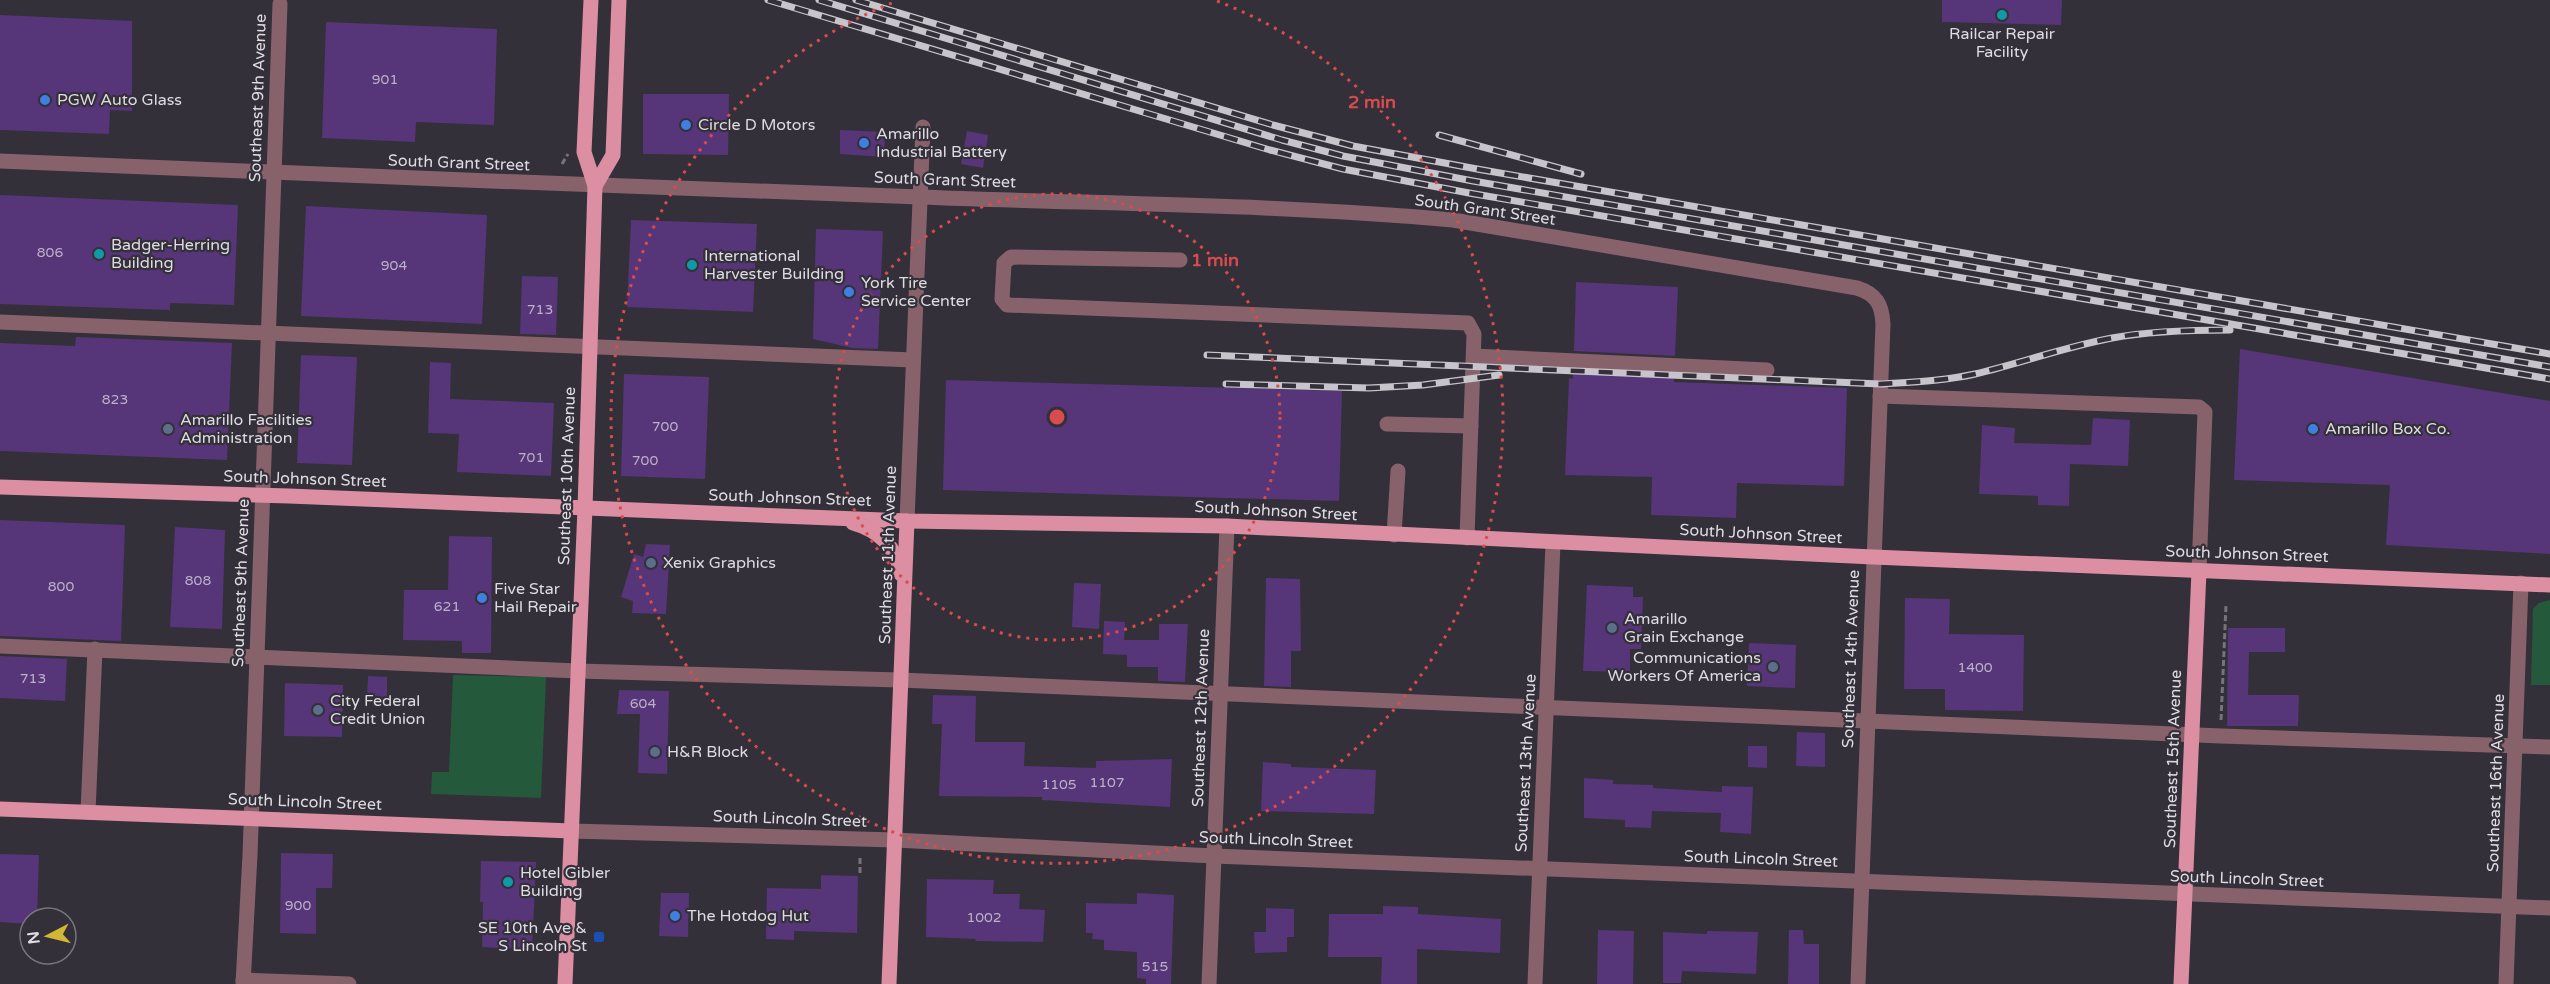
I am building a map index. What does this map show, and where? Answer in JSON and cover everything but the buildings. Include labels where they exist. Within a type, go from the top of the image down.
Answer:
[{"type":"main road","name":"Southeast 10th Avenue","points":[[565,984],[585,508],[595,186],[584,152],[591,0]]},
{"type":"main road","name":"Southeast 10th Avenue","points":[[595,186],[613,155],[619,0]]},
{"type":"main road","name":"South Johnson Street","points":[[0,487],[263,495],[907,521],[1227,526],[1553,543],[2550,585]]},
{"type":"main road","points":[[833,517],[872,530],[883,538],[900,566],[904,606]]},
{"type":"main road","name":"Southeast 11th Avenue","points":[[889,984],[907,521]]},
{"type":"main road","name":"Southeast 15th Avenue","points":[[2181,984],[2199,571]]},
{"type":"main road","name":"South Lincoln Street","points":[[0,809],[571,831]]},
{"type":"street","name":"Southeast 9th Avenue","points":[[243,982],[280,4]]},
{"type":"street","name":"Southeast 11th Avenue","points":[[907,521],[923,127]]},
{"type":"street","name":"South Grant Street","points":[[0,161],[595,186],[1272,210],[1453,220],[1857,288],[1870,292],[1878,301]]},
{"type":"street","points":[[1180,260],[1011,256],[1004,263],[1002,299],[1007,305],[1468,323],[1474,334],[1474,356],[1467,538]]},
{"type":"street","name":"Southeast 14th Avenue","points":[[1858,984],[1883,324],[1883,311],[1878,301]]},
{"type":"street","points":[[0,322],[913,360]]},
{"type":"street","points":[[1474,356],[1767,370]]},
{"type":"street","points":[[1880,396],[2199,407],[2205,412],[2199,571]]},
{"type":"street","points":[[1387,424],[1471,426]]},
{"type":"street","points":[[1394,535],[1398,471]]},
{"type":"street","name":"Southeast 12th Avenue","points":[[1209,984],[1227,526]]},
{"type":"street","name":"Southeast 13th Avenue","points":[[1535,984],[1553,543]]},
{"type":"street","name":"Southeast 16th Avenue","points":[[2506,984],[2521,584]]},
{"type":"street","points":[[0,646],[578,671],[900,680],[2221,736],[2550,747]]},
{"type":"street","points":[[88,812],[95,650]]},
{"type":"street","name":"South Lincoln Street","points":[[571,831],[895,840],[1214,856],[2550,908]]},
{"type":"street","points":[[243,982],[349,984]]},
{"type":"path","points":[[2221,736],[2226,605]]},
{"type":"path","points":[[860,855],[860,873]]},
{"type":"green space","points":[[2550,600],[2550,685],[2531,685],[2533,609],[2539,603]]},
{"type":"green space","points":[[453,675],[546,677],[541,798],[431,794],[432,772],[449,772]]},
{"type":"railway","points":[[768,0],[1270,150],[1343,169],[1469,193],[2550,379]]},
{"type":"railway","points":[[819,0],[1282,140],[1343,156],[1473,181],[2550,367]]},
{"type":"railway","points":[[856,0],[1273,125],[1353,146],[2550,354]]},
{"type":"railway","points":[[1439,135],[1581,174]]},
{"type":"railway","points":[[1207,355],[1880,384],[1963,376],[2112,338],[2171,331],[2230,330]]},
{"type":"railway","points":[[1226,384],[1369,388],[1423,385],[1499,375]]},
{"type":"place","name":"Railcar Repair Facility","points":[[2002,15]]},
{"type":"place","name":"PGW Auto Glass","points":[[45,100]]},
{"type":"place","name":"Circle D Motors","points":[[686,125]]},
{"type":"place","name":"Amarillo Industrial Battery","points":[[864,143]]},
{"type":"place","name":"Badger-Herring Building","points":[[99,254]]},
{"type":"place","name":"International Harvester Building","points":[[692,265]]},
{"type":"place","name":"York Tire Service Center","points":[[849,292]]},
{"type":"place","name":"Amarillo Facilities Administration","points":[[168,429]]},
{"type":"place","name":"Amarillo Box Co.","points":[[2313,429]]},
{"type":"place","name":"Xenix Graphics","points":[[651,563]]},
{"type":"place","name":"Five Star Hail Repair","points":[[482,598]]},
{"type":"place","name":"Amarillo Grain Exchange","points":[[1612,628]]},
{"type":"place","name":"Communications Workers Of America","points":[[1773,667]]},
{"type":"place","name":"City Federal Credit Union","points":[[318,710]]},
{"type":"place","name":"H&R Block","points":[[655,752]]},
{"type":"place","name":"Hotel Gibler Building","points":[[508,882]]},
{"type":"place","name":"The Hotdog Hut","points":[[675,916]]},
{"type":"place","name":"SE 10th Ave & S Lincoln St","points":[[599,937]]}]
